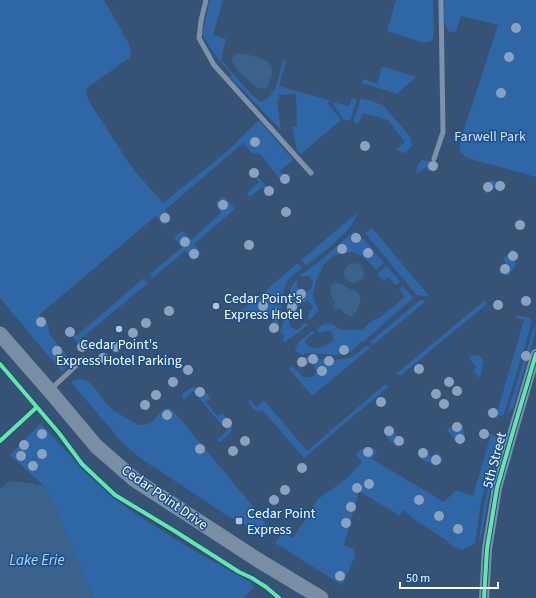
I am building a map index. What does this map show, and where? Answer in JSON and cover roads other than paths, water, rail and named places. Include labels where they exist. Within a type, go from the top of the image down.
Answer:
[{"type":"main road","name":"Cedar Point Drive","points":[[0,334],[96,446],[135,480],[258,560],[321,598]]},
{"type":"street","name":"5th Street","points":[[484,598],[487,549],[497,488],[536,354]]},
{"type":"lane","points":[[206,0],[201,21],[200,38],[214,65],[311,173]]},
{"type":"lane","points":[[434,159],[442,132],[441,0]]},
{"type":"lane","points":[[49,390],[83,359]]},
{"type":"water","points":[[238,53],[258,57],[271,65],[272,73],[268,87],[261,89],[256,87],[238,71],[232,61],[232,57]]},
{"type":"water","points":[[354,263],[361,266],[364,273],[361,280],[354,283],[347,280],[344,273],[347,266]]},
{"type":"water","points":[[335,283],[341,284],[356,291],[361,298],[353,315],[349,316],[340,308],[335,310],[333,305],[335,304],[330,290],[331,285]]},
{"type":"water","name":"Lake Erie","points":[[9,481],[44,486],[57,509],[93,598],[0,598],[0,489]]},
{"type":"place","name":"Cedar Point's Express Hotel","points":[[216,306]]},
{"type":"place","name":"Cedar Point's Express Hotel Parking","points":[[119,329]]},
{"type":"place","name":"Cedar Point Express","points":[[239,521]]},
{"type":"park label","name":"Farwell Park","points":[[490,136]]}]
